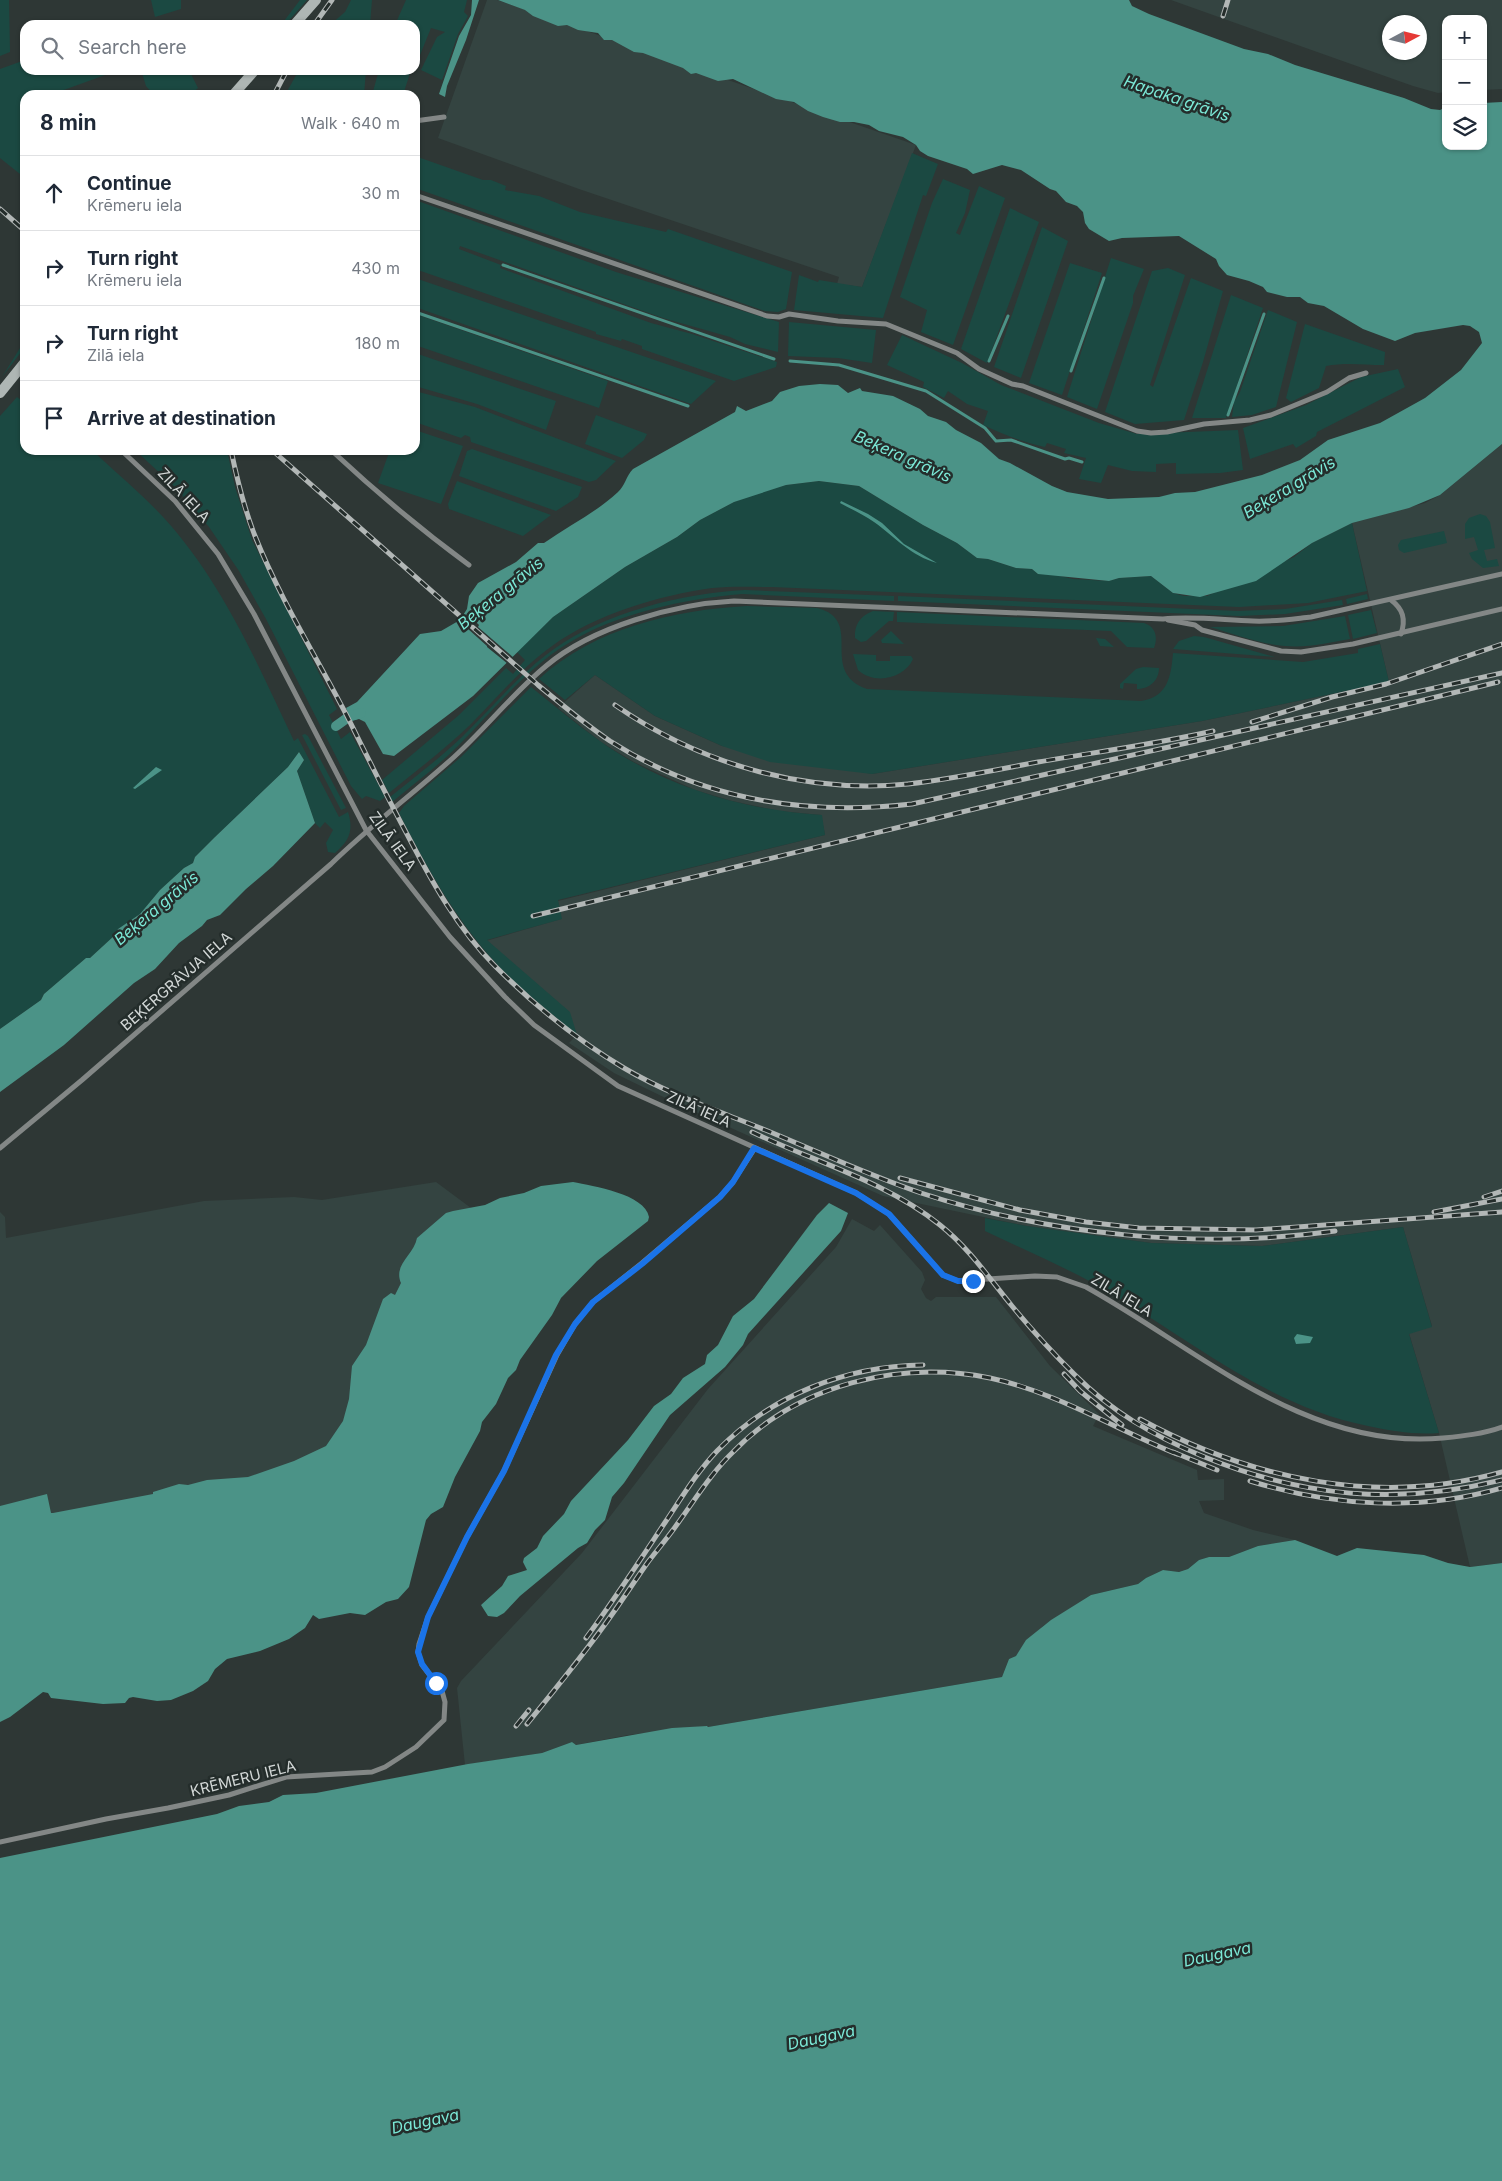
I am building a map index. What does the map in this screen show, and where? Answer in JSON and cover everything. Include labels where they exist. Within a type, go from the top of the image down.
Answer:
[{"type":"main road","points":[[298,20],[316,0]]},
{"type":"main road","points":[[237,90],[251,75]]},
{"type":"main road","points":[[0,393],[20,369]]},
{"type":"street","points":[[420,120],[444,117]]},
{"type":"street","points":[[420,197],[767,316],[779,317],[789,314],[886,324],[957,353],[979,369],[1012,384],[1023,386],[1137,431],[1167,432],[1204,424],[1250,420],[1270,415],[1327,392],[1349,378],[1366,373]]},
{"type":"street","name":"ZILĀ IELA","points":[[126,455],[192,519],[231,574],[254,614],[366,830],[455,944],[505,997],[534,1025],[618,1086],[856,1193],[889,1214],[943,1275],[958,1281],[1035,1276],[1057,1277],[1086,1287],[1118,1304],[1216,1368],[1259,1393],[1309,1418],[1351,1431],[1424,1440],[1459,1437],[1502,1427]]},
{"type":"street","points":[[336,455],[418,526],[469,565]]},
{"type":"street","points":[[1163,618],[1183,617],[1254,621],[1311,617],[1502,574]]},
{"type":"street","points":[[1391,600],[1402,612],[1404,625],[1401,634]]},
{"type":"street","name":"BEĶERGRĀVJA IELA","points":[[0,1148],[82,1080],[316,877],[366,830],[455,756],[544,667],[559,655],[593,635],[632,622],[695,606],[734,601],[1163,618]]},
{"type":"street","points":[[1163,618],[1195,625],[1202,630],[1259,646],[1294,652],[1325,650],[1401,634],[1502,609]]},
{"type":"street","name":"KRĒMERU IELA","points":[[0,1842],[106,1819],[178,1806],[229,1794],[286,1777],[372,1772],[385,1767],[416,1747],[438,1727],[444,1720],[445,1712],[442,1691],[422,1664],[418,1652],[428,1617],[467,1537],[504,1471],[556,1355],[575,1324],[593,1302],[642,1264],[720,1197],[733,1182],[754,1148]]},
{"type":"shaded area","points":[[0,0],[9,0],[10,52],[0,56]]},
{"type":"shaded area","points":[[151,0],[181,0],[181,9],[155,17]]},
{"type":"shaded area","points":[[300,0],[307,0],[289,20],[285,20]]},
{"type":"shaded area","points":[[351,0],[372,0],[370,20],[336,20],[345,12]]},
{"type":"shaded area","points":[[406,0],[467,0],[464,12],[468,16],[458,34],[442,80],[421,70],[437,37],[445,32],[431,28],[420,55],[420,20],[397,20]]},
{"type":"shaded area","points":[[487,0],[497,0],[916,145],[862,287],[837,284],[839,277],[579,189],[438,138]]},
{"type":"shaded area","points":[[1171,0],[1502,0],[1502,89],[1487,90],[1487,15],[1442,15],[1442,92],[1413,86]]},
{"type":"shaded area","points":[[20,62],[20,75],[105,75],[64,90],[20,90],[20,174],[0,158],[0,69]]},
{"type":"shaded area","points":[[143,75],[192,75],[198,88],[196,90],[150,90],[146,86]]},
{"type":"shaded area","points":[[296,75],[366,75],[364,90],[288,90]]},
{"type":"shaded area","points":[[378,75],[409,75],[405,90],[373,90]]},
{"type":"shaded area","points":[[912,153],[938,164],[926,196],[923,195],[883,318],[794,310],[799,275],[818,282],[819,280],[862,287]]},
{"type":"shaded area","points":[[420,158],[483,180],[491,180],[506,186],[505,190],[539,196],[580,212],[666,232],[668,229],[792,272],[786,309],[778,312],[765,311],[420,190]]},
{"type":"shaded area","points":[[943,179],[970,190],[965,213],[956,233],[960,235],[979,186],[1005,198],[953,345],[921,332],[927,310],[900,297],[932,203]]},
{"type":"shaded area","points":[[420,202],[616,272],[779,322],[778,352],[745,344],[730,337],[663,318],[460,246],[459,249],[501,265],[500,268],[651,323],[692,334],[777,362],[776,367],[734,381],[642,349],[642,346],[622,339],[621,341],[596,334],[596,332],[420,271]]},
{"type":"shaded area","points":[[1010,208],[1039,222],[987,363],[961,349]]},
{"type":"shaded area","points":[[1042,227],[1068,241],[1021,378],[994,367]]},
{"type":"shaded area","points":[[1111,258],[1144,269],[1133,296],[1133,303],[1097,409],[1067,397]]},
{"type":"shaded area","points":[[1070,263],[1102,273],[1062,395],[1029,383]]},
{"type":"shaded area","points":[[1168,268],[1185,275],[1150,385],[1153,387],[1191,278],[1223,291],[1184,420],[1135,424],[1105,412],[1152,271]]},
{"type":"shaded area","points":[[420,280],[716,381],[691,404],[420,309]]},
{"type":"shaded area","points":[[1231,295],[1263,308],[1226,418],[1192,418]]},
{"type":"shaded area","points":[[1268,310],[1297,322],[1276,407],[1252,415],[1232,417],[1234,402],[1240,392]]},
{"type":"shaded area","points":[[420,316],[608,381],[599,408],[420,347]]},
{"type":"shaded area","points":[[789,322],[876,330],[872,363],[838,358],[788,356]]},
{"type":"shaded area","points":[[1305,324],[1385,352],[1384,365],[1348,364],[1326,366],[1319,388],[1291,402],[1286,398]]},
{"type":"shaded area","points":[[902,335],[962,363],[1001,385],[1099,423],[1137,434],[1238,430],[1243,470],[1220,473],[1176,474],[1176,463],[1156,464],[1156,472],[1132,471],[1108,465],[1101,483],[1079,479],[1086,458],[1064,453],[1066,449],[1047,443],[1045,447],[1021,440],[983,425],[988,411],[967,404],[948,391],[944,398],[923,387],[924,382],[887,365]]},
{"type":"shaded area","points":[[20,348],[20,354],[2,377]]},
{"type":"shaded area","points":[[420,355],[556,401],[546,430],[477,404],[420,387]]},
{"type":"shaded area","points":[[1398,369],[1405,387],[1317,432],[1316,436],[1296,448],[1293,444],[1250,459],[1243,428],[1306,405],[1361,377]]},
{"type":"shaded area","points":[[420,392],[475,407],[616,461],[596,480],[589,482],[471,442],[470,437],[465,435],[461,438],[420,424]]},
{"type":"shaded area","points":[[17,397],[20,399],[20,455],[97,455],[164,518],[204,569],[221,597],[252,653],[294,741],[298,738],[339,817],[348,812],[350,830],[347,840],[335,853],[328,852],[326,843],[333,830],[325,822],[320,828],[315,823],[297,771],[304,760],[299,752],[288,767],[195,857],[193,863],[184,868],[160,890],[140,914],[118,929],[115,935],[90,958],[86,958],[44,994],[41,1000],[0,1029],[0,416]]},
{"type":"shaded area","points":[[596,415],[647,434],[644,440],[622,458],[585,444]]},
{"type":"shaded area","points":[[420,432],[463,446],[441,504],[378,483],[388,455],[420,455]]},
{"type":"shaded area","points":[[1502,444],[1502,1563],[1470,1567],[1439,1433],[1409,1333],[1432,1326],[1403,1227],[1262,1246],[1151,1243],[1027,1226],[883,1196],[680,1105],[614,1073],[569,1043],[577,1035],[486,941],[561,919],[558,901],[825,835],[821,815],[779,811],[732,801],[695,790],[634,762],[601,742],[558,708],[595,675],[655,716],[722,746],[872,774],[1202,721],[1389,682],[1352,523],[1425,503],[1440,495]]},
{"type":"shaded area","points":[[472,449],[582,487],[578,497],[556,511],[459,476],[467,451]]},
{"type":"shaded area","points":[[140,455],[228,455],[235,487],[252,540],[337,709],[329,715],[341,739],[350,732],[385,797],[380,801],[366,796],[362,799],[351,786],[266,619],[239,571],[209,527],[177,489]]},
{"type":"shaded area","points":[[457,481],[551,515],[523,536],[449,509],[448,504]]},
{"type":"shaded area","points":[[819,481],[859,486],[923,525],[957,543],[977,558],[988,559],[1016,568],[1032,569],[1038,574],[1052,574],[1073,579],[1109,581],[1119,578],[1151,576],[1173,593],[1184,596],[1207,596],[1294,557],[1312,543],[1352,523],[1367,591],[1308,603],[1239,607],[772,587],[720,587],[692,591],[650,601],[607,616],[587,625],[552,646],[520,674],[470,725],[389,793],[382,780],[459,715],[506,668],[513,674],[525,660],[517,652],[553,617],[625,567],[677,537],[700,520],[734,502],[753,494],[786,485]]},
{"type":"shaded area","points":[[1480,514],[1486,516],[1490,522],[1495,548],[1484,550],[1487,561],[1497,559],[1499,566],[1483,568],[1472,559],[1469,553],[1478,550],[1474,537],[1465,539],[1465,524],[1469,518]]},
{"type":"shaded area","points":[[1444,531],[1447,543],[1404,553],[1399,550],[1398,545],[1401,540]]},
{"type":"shaded area","points":[[745,590],[894,596],[894,601],[742,594],[674,604],[652,609],[607,624],[586,633],[552,654],[510,691],[451,753],[392,802],[390,797],[454,744],[518,679],[542,658],[574,636],[620,615],[671,600],[696,595]]},
{"type":"shaded area","points":[[1367,594],[1368,599],[1347,604],[1346,599]]},
{"type":"shaded area","points":[[898,596],[1238,611],[1285,609],[1342,600],[1343,605],[1285,614],[1239,616],[898,601]]},
{"type":"shaded area","points":[[747,606],[817,608],[831,614],[838,623],[841,634],[842,659],[845,670],[853,681],[867,689],[1141,701],[1157,695],[1166,684],[1171,670],[1173,653],[1303,662],[1358,653],[1358,649],[1380,644],[1389,682],[1202,721],[872,774],[770,762],[722,746],[655,716],[595,675],[565,700],[539,679],[561,661],[584,647],[636,625],[691,612]]},
{"type":"shaded area","points":[[1371,610],[1377,633],[1353,639],[1348,615]]},
{"type":"shaded area","points":[[873,611],[894,612],[893,621],[889,621],[866,641],[861,642],[855,638],[857,625],[861,618]]},
{"type":"shaded area","points":[[897,612],[1144,623],[1151,627],[1155,633],[1156,640],[1154,648],[1127,647],[1111,631],[897,622]]},
{"type":"shaded area","points":[[1345,616],[1350,639],[1309,646],[1285,646],[1266,643],[1210,627],[1283,626]]},
{"type":"shaded area","points":[[891,631],[904,644],[882,643],[881,640]]},
{"type":"shaded area","points":[[1194,636],[1204,637],[1275,657],[1173,649],[1179,641]]},
{"type":"shaded area","points":[[1096,638],[1105,639],[1114,647],[1100,646]]},
{"type":"shaded area","points":[[853,654],[876,655],[876,661],[890,661],[890,656],[911,656],[913,659],[903,671],[888,678],[880,678],[865,675],[858,670]]},
{"type":"shaded area","points":[[1143,667],[1159,668],[1155,680],[1150,686],[1137,689],[1137,684],[1124,683],[1123,689],[1120,688],[1120,684],[1136,669]]},
{"type":"shaded area","points":[[531,687],[600,741],[651,771],[678,783],[734,802],[763,808],[822,815],[825,835],[558,900],[562,919],[487,940],[570,1012],[577,1035],[513,981],[466,927],[453,909],[399,813],[404,806],[461,757]]},
{"type":"shaded area","points":[[302,735],[308,736],[346,808],[341,810]]},
{"type":"shaded area","points":[[436,1182],[471,1208],[374,1528],[0,1620],[0,1212],[5,1217],[6,1238],[204,1201],[294,1197],[322,1200]]},
{"type":"shaded area","points":[[985,1218],[1027,1226],[1151,1243],[1262,1246],[1403,1227],[1432,1327],[1409,1334],[1439,1433],[1404,1432],[1368,1426],[1333,1417],[1300,1405],[1268,1390],[1237,1373],[1085,1279],[985,1231]]},
{"type":"shaded area","points":[[852,1219],[874,1231],[880,1225],[922,1272],[925,1280],[921,1289],[926,1298],[931,1301],[936,1297],[996,1297],[1050,1366],[1099,1414],[1093,1426],[1197,1470],[1198,1480],[1224,1479],[1224,1500],[1199,1501],[1204,1513],[1253,1530],[1295,1540],[1258,1546],[1229,1557],[1209,1557],[1199,1560],[1188,1569],[1179,1572],[1163,1570],[1138,1584],[1091,1595],[1043,1626],[1016,1656],[1009,1659],[1002,1677],[708,1727],[628,1735],[576,1745],[572,1742],[542,1753],[465,1765],[457,1688],[461,1681],[582,1553],[708,1389],[836,1247]]},
{"type":"water","points":[[472,0],[479,0],[466,40],[447,86],[445,97],[439,94],[459,36],[471,15]]},
{"type":"water","name":"Hapaka grāvis","points":[[498,0],[1129,0],[1132,6],[1149,14],[1244,49],[1268,54],[1295,65],[1404,98],[1431,109],[1442,109],[1442,150],[1487,150],[1487,103],[1502,102],[1502,444],[1440,495],[1409,508],[1352,523],[1312,543],[1256,581],[1200,597],[1173,593],[1151,576],[1119,578],[1109,581],[1038,574],[1032,569],[1016,568],[988,559],[977,558],[957,543],[923,525],[859,486],[819,481],[786,485],[734,502],[700,520],[677,537],[625,567],[553,617],[473,696],[394,756],[383,754],[365,722],[359,719],[352,721],[346,708],[357,702],[420,634],[441,631],[460,620],[467,609],[469,596],[478,583],[516,562],[538,543],[544,543],[601,506],[620,490],[633,469],[735,412],[737,406],[746,411],[772,401],[780,392],[799,386],[838,385],[848,393],[860,388],[862,391],[893,396],[920,409],[928,416],[946,422],[956,430],[981,443],[999,459],[1067,492],[1108,499],[1159,497],[1175,493],[1195,492],[1262,475],[1300,460],[1328,440],[1380,423],[1425,398],[1461,370],[1482,343],[1479,332],[1470,326],[1463,325],[1415,333],[1395,341],[1363,329],[1324,306],[1308,303],[1300,297],[1287,297],[1267,292],[1263,287],[1249,281],[1227,275],[1216,259],[1179,236],[1122,238],[1109,241],[1089,229],[1085,223],[1083,212],[1077,206],[1066,202],[1056,191],[1021,170],[1002,165],[973,174],[967,169],[928,156],[903,137],[879,131],[869,125],[840,122],[823,117],[808,111],[794,102],[776,99],[733,79],[718,81],[696,73],[691,74],[683,68],[643,53],[634,52],[612,40],[604,40],[598,33],[578,30],[567,25],[558,26],[533,16],[525,10]]},
{"type":"water","points":[[841,501],[882,523],[904,544],[937,563],[911,551],[874,522],[840,503]]},
{"type":"water","points":[[299,752],[304,760],[297,771],[315,823],[273,866],[220,915],[207,920],[179,943],[155,969],[134,983],[64,1045],[0,1092],[0,1029],[41,1000],[44,994],[86,958],[90,958],[115,935],[118,929],[140,914],[160,890],[184,868],[193,863],[195,857],[288,767]]},
{"type":"water","points":[[156,767],[162,770],[135,789],[133,788]]},
{"type":"water","points":[[573,1182],[617,1192],[638,1202],[645,1209],[649,1217],[648,1221],[597,1261],[561,1298],[552,1315],[520,1360],[516,1370],[508,1378],[496,1404],[482,1422],[480,1431],[455,1477],[443,1507],[431,1514],[426,1520],[409,1587],[398,1599],[386,1602],[365,1615],[350,1613],[319,1619],[313,1615],[305,1628],[289,1639],[260,1651],[227,1659],[215,1669],[208,1681],[193,1691],[171,1700],[157,1701],[133,1697],[129,1698],[125,1703],[103,1704],[51,1698],[48,1693],[43,1692],[10,1717],[0,1722],[0,1506],[47,1494],[51,1513],[53,1513],[153,1494],[153,1492],[179,1484],[188,1485],[207,1480],[248,1477],[294,1461],[326,1446],[343,1421],[349,1399],[352,1366],[366,1345],[383,1299],[391,1293],[395,1295],[401,1283],[400,1270],[417,1238],[446,1213],[485,1205],[500,1198],[524,1193],[541,1186]]},
{"type":"water","points":[[829,1203],[848,1213],[841,1231],[748,1334],[743,1345],[725,1367],[670,1415],[624,1483],[612,1497],[605,1520],[595,1530],[587,1543],[578,1548],[520,1596],[504,1613],[497,1617],[488,1616],[481,1605],[502,1586],[508,1576],[527,1570],[523,1562],[524,1558],[537,1548],[543,1536],[564,1514],[571,1501],[628,1440],[654,1406],[671,1394],[683,1378],[705,1364],[707,1355],[718,1345],[733,1316],[754,1299],[817,1215]]},
{"type":"water","points":[[1297,1334],[1313,1337],[1310,1343],[1296,1344],[1294,1338]]},
{"type":"water","name":"Daugava","points":[[1295,1540],[1337,1556],[1357,1548],[1424,1555],[1448,1563],[1470,1567],[1502,1563],[1502,2181],[0,2181],[0,1858],[217,1814],[239,1806],[269,1802],[283,1795],[316,1793],[468,1764],[542,1753],[572,1742],[576,1745],[672,1728],[708,1727],[1002,1677],[1009,1659],[1016,1656],[1026,1640],[1051,1620],[1091,1595],[1138,1584],[1163,1570],[1179,1572],[1188,1569],[1199,1560],[1209,1557],[1229,1557],[1258,1546]]},
{"type":"pier","points":[[462,613],[473,623],[475,621],[479,625],[478,627],[514,658],[508,664],[487,647],[457,619]]},
{"type":"waterway","points":[[503,265],[774,359]]},
{"type":"waterway","points":[[1071,371],[1104,278]]},
{"type":"waterway","points":[[420,314],[688,406]]},
{"type":"waterway","points":[[1228,415],[1264,314]]},
{"type":"waterway","points":[[989,361],[1008,316]]},
{"type":"waterway","points":[[790,361],[839,365],[926,391],[985,428],[996,441],[1011,440],[1065,459],[1069,458],[1082,462]]},
{"type":"waterway","name":"Beķera grāvis","points":[[336,726],[350,716],[361,713]]},
{"type":"railway","points":[[318,20],[332,0]]},
{"type":"railway","points":[[1223,16],[1228,0]]},
{"type":"railway","points":[[277,90],[284,75]]},
{"type":"railway","points":[[0,209],[20,227]]},
{"type":"railway","points":[[232,455],[247,515],[265,559],[436,888],[469,937],[495,966],[541,1008],[590,1046],[624,1068],[679,1096],[847,1165],[921,1193],[970,1207],[1021,1219],[1126,1235],[1232,1239],[1284,1237],[1335,1231]]},
{"type":"railway","points":[[278,455],[538,685],[610,741],[645,761],[681,777],[718,790],[755,799],[833,808],[912,804],[1502,673]]},
{"type":"railway","points":[[1252,722],[1332,697],[1386,684],[1502,644]]},
{"type":"railway","points":[[533,916],[1498,682]]},
{"type":"railway","points":[[615,705],[648,726],[682,744],[718,759],[792,779],[830,784],[869,786],[941,780],[1213,731]]},
{"type":"railway","points":[[752,1132],[873,1184],[919,1210],[940,1225],[969,1253],[1035,1333],[1088,1388],[1134,1422],[1184,1448],[1239,1470],[1276,1481],[1350,1493],[1387,1495],[1425,1493],[1502,1480]]},
{"type":"railway","points":[[900,1178],[1020,1210],[1086,1222],[1139,1228],[1256,1230],[1502,1212]]},
{"type":"railway","points":[[1484,1197],[1502,1191]]},
{"type":"railway","points":[[1434,1212],[1502,1199]]},
{"type":"railway","points":[[586,1638],[696,1476],[717,1451],[738,1431],[761,1414],[811,1387],[866,1371],[923,1365]]},
{"type":"railway","points":[[527,1724],[571,1670],[711,1476],[726,1459],[760,1428],[789,1409],[820,1394],[853,1383],[921,1372],[956,1373],[990,1378],[1038,1392],[1177,1454]]},
{"type":"railway","points":[[1064,1374],[1080,1391],[1122,1425]]},
{"type":"railway","points":[[1140,1419],[1182,1440],[1226,1458],[1270,1471],[1316,1481],[1362,1486],[1409,1487],[1456,1482],[1502,1472]]},
{"type":"railway","points":[[1173,1452],[1217,1470]]},
{"type":"railway","points":[[1250,1481],[1312,1496],[1343,1501],[1375,1503],[1439,1501],[1471,1496],[1502,1488]]},
{"type":"railway","points":[[516,1726],[529,1710]]},
{"type":"route","points":[[436,1683],[422,1664],[418,1652],[428,1617],[467,1537],[504,1471],[534,1408],[556,1355],[575,1324],[593,1302],[642,1264],[720,1197],[733,1182],[754,1148],[856,1193],[889,1214],[943,1275],[958,1281],[973,1281]]}]
